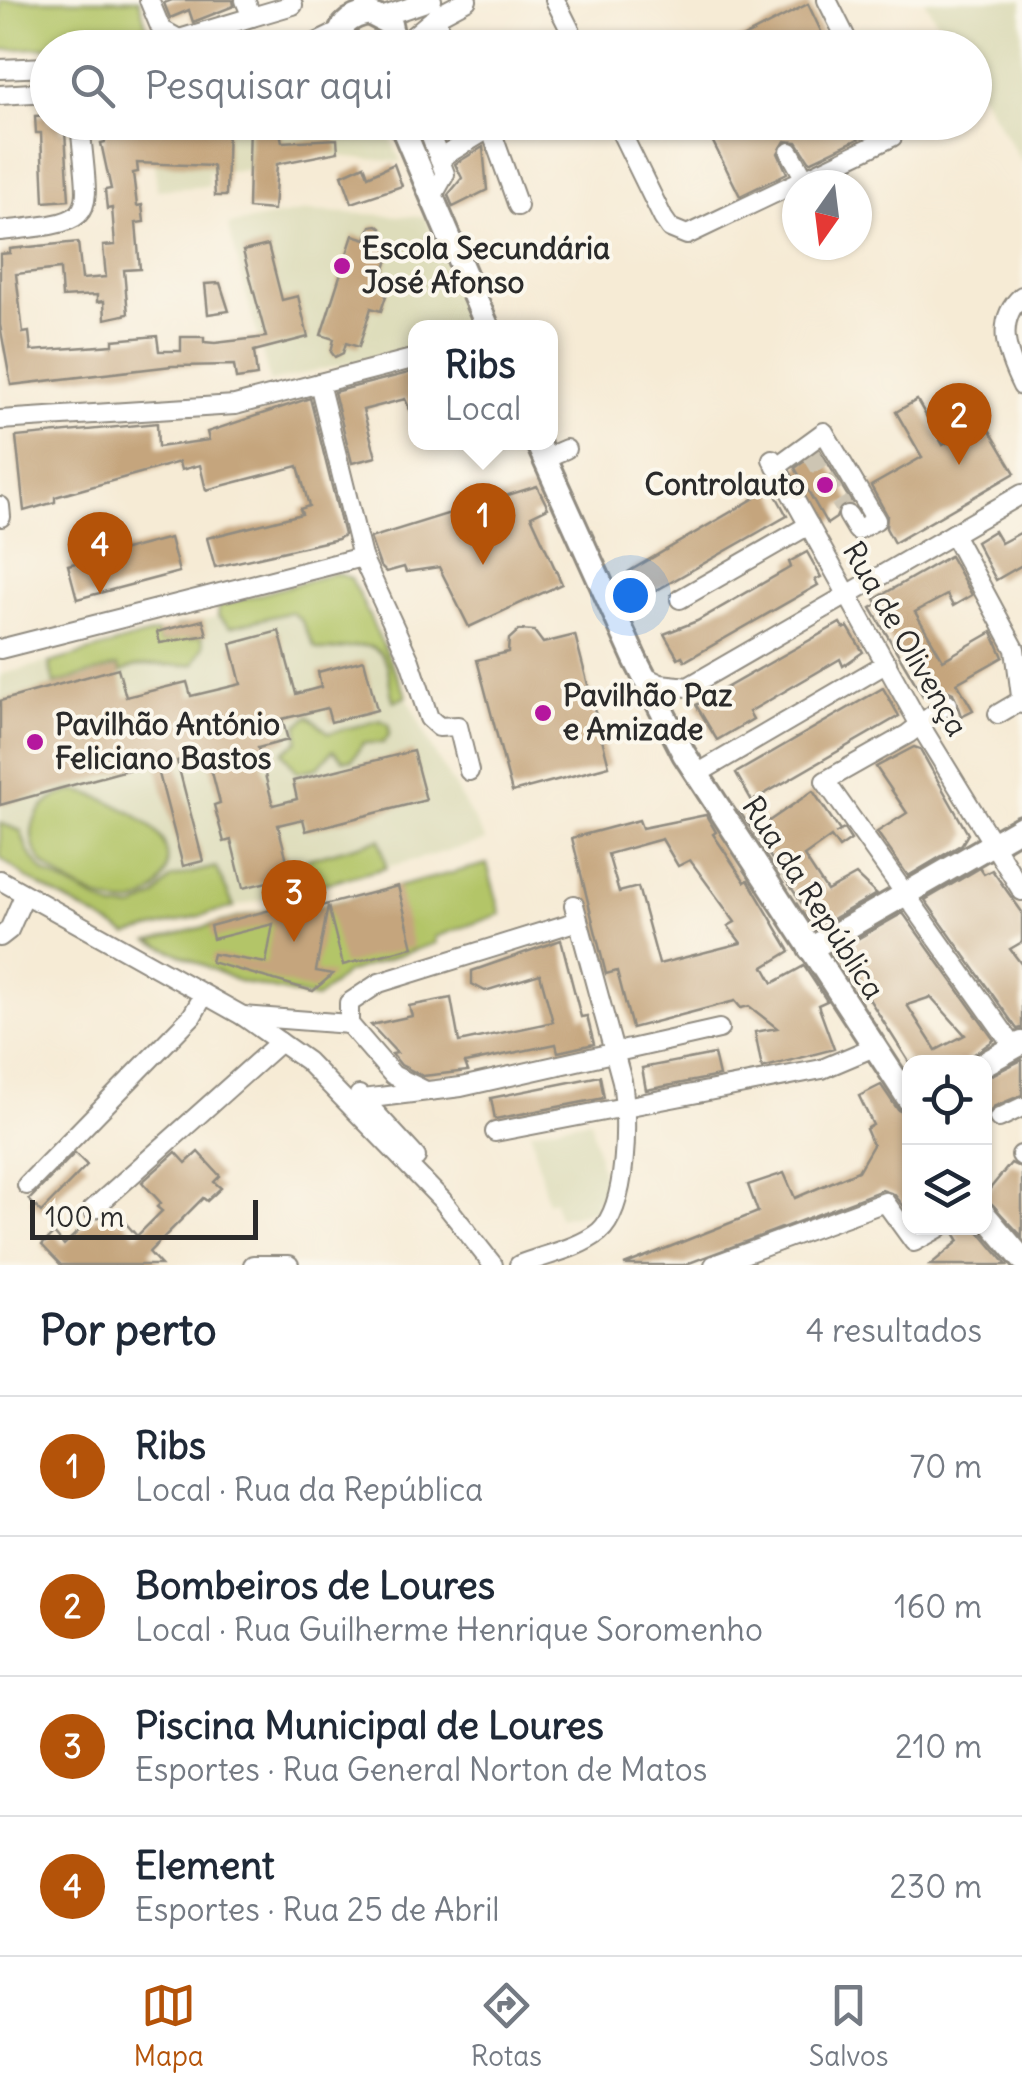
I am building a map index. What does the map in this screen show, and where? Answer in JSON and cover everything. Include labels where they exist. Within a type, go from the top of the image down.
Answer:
[{"type":"main road","points":[[353,19],[385,30]]},
{"type":"main road","points":[[408,140],[485,320]]},
{"type":"main road","name":"Rua da República","points":[[540,451],[668,725],[902,1089]]},
{"type":"main road","points":[[810,950],[1022,827]]},
{"type":"main road","points":[[992,1060],[1018,1045]]},
{"type":"main road","points":[[992,1226],[1016,1260]]},
{"type":"street","points":[[150,0],[163,30]]},
{"type":"street","points":[[207,30],[249,8],[293,5],[291,0]]},
{"type":"street","points":[[353,19],[433,9],[467,0]]},
{"type":"street","points":[[555,0],[570,30]]},
{"type":"street","points":[[828,0],[842,30]]},
{"type":"street","points":[[840,0],[854,30]]},
{"type":"street","points":[[414,30],[433,9]]},
{"type":"street","points":[[0,70],[30,68]]},
{"type":"street","points":[[0,95],[30,93]]},
{"type":"street","points":[[0,231],[66,224],[79,217],[87,200],[82,140]]},
{"type":"street","points":[[432,140],[445,174],[432,197]]},
{"type":"street","points":[[439,159],[467,140]]},
{"type":"street","points":[[494,140],[518,206]]},
{"type":"street","points":[[625,140],[663,218],[677,232],[702,231],[782,191]]},
{"type":"street","points":[[822,170],[874,140]]},
{"type":"street","points":[[790,152],[800,170]]},
{"type":"street","points":[[1022,296],[1008,308],[1004,326],[1005,342],[1022,386]]},
{"type":"street","points":[[0,420],[235,405],[408,360]]},
{"type":"street","points":[[319,383],[360,525],[362,557],[410,660],[429,718],[440,728],[458,726],[469,771]]},
{"type":"street","name":"Rua de Olivença","points":[[848,515],[857,530],[876,520],[824,432],[808,450],[774,463],[920,724],[1022,891]]},
{"type":"street","points":[[558,450],[566,449]]},
{"type":"street","points":[[668,725],[677,697],[688,687],[1022,494]]},
{"type":"street","points":[[0,506],[1,517]]},
{"type":"street","points":[[680,599],[809,525]]},
{"type":"street","points":[[953,534],[1004,625],[1021,665],[1021,703],[998,714]]},
{"type":"street","points":[[0,649],[362,557]]},
{"type":"street","points":[[697,774],[887,663]]},
{"type":"street","points":[[643,676],[660,684],[688,687]]},
{"type":"street","points":[[948,704],[826,781],[904,895],[1018,1045]]},
{"type":"street","points":[[0,880],[243,1016],[306,1061],[379,1126],[494,1261]]},
{"type":"street","points":[[0,936],[15,919],[24,896]]},
{"type":"street","points":[[424,1090],[393,1075],[349,1024],[349,1003],[368,988],[576,913],[626,1106],[613,1218],[591,1238],[518,1265]]},
{"type":"street","points":[[27,1184],[192,1016],[204,994]]},
{"type":"street","points":[[243,1016],[260,1014],[349,1024]]},
{"type":"street","points":[[363,1100],[461,1087],[719,1029]]},
{"type":"street","points":[[92,1210],[280,1042]]},
{"type":"street","points":[[495,1132],[822,1069],[874,1048]]},
{"type":"street","points":[[306,1061],[340,1078],[363,1100],[379,1126]]},
{"type":"street","points":[[388,1097],[393,1075]]},
{"type":"street","points":[[379,1126],[404,1097],[424,1090]]},
{"type":"street","points":[[999,1118],[1022,1107]]},
{"type":"street","points":[[714,1265],[885,1202],[902,1225]]},
{"type":"street","points":[[253,1265],[288,1265]]},
{"type":"shaded area","points":[[924,0],[1022,0],[1022,163],[992,113],[992,30],[943,30]]},
{"type":"shaded area","points":[[153,140],[391,140],[401,162],[315,154],[275,168],[208,172],[209,186],[157,190]]},
{"type":"shaded area","name":"Escola Secundária José Afonso","points":[[306,211],[425,217],[463,306],[460,320],[408,320],[408,349],[270,382],[228,225]]},
{"type":"shaded area","points":[[335,573],[351,578],[431,747],[486,841],[128,935],[28,879],[0,858],[0,675],[218,616],[219,606]]},
{"type":"shaded area","points":[[590,1119],[607,1197],[595,1201],[597,1210],[558,1218],[554,1200],[547,1202],[531,1131]]},
{"type":"green space","points":[[0,0],[139,0],[148,30],[30,30],[30,48],[0,50]]},
{"type":"green space","points":[[335,573],[351,578],[407,696],[394,702],[388,668],[380,653],[364,646],[315,648],[301,620],[291,612],[230,627],[218,616],[219,606]]},
{"type":"green space","points":[[185,625],[189,639],[201,636],[204,645],[194,664],[147,665],[121,673],[118,666],[54,684],[49,663],[157,632],[160,643],[178,639],[176,627]]},
{"type":"green space","points":[[309,716],[329,733],[381,720],[389,725],[389,735],[383,743],[363,743],[352,760],[343,760],[333,750],[317,768],[297,772],[283,752],[298,741],[298,725]]},
{"type":"green space","points":[[75,791],[123,808],[156,832],[166,851],[167,863],[153,893],[133,903],[101,899],[65,881],[40,859],[32,836],[37,815],[53,799]]},
{"type":"green space","points":[[0,823],[21,831],[28,852],[45,873],[114,909],[135,908],[155,897],[171,878],[216,867],[234,907],[128,935],[28,879],[0,858]]},
{"type":"green space","points":[[380,839],[386,868],[307,888],[305,860]]},
{"type":"green space","points":[[487,864],[501,914],[435,937],[436,943],[346,973],[316,999],[238,981],[150,941],[315,898],[318,907]]},
{"type":"building","points":[[233,0],[234,6],[193,22],[189,10],[170,18],[164,3]]},
{"type":"building","points":[[808,4],[820,30],[757,30]]},
{"type":"building","points":[[41,140],[66,140],[69,200],[44,202]]},
{"type":"building","points":[[228,140],[226,196],[215,196],[213,166],[137,163],[138,172],[133,173],[137,206],[142,205],[144,222],[136,223],[140,269],[124,270],[128,314],[105,319],[104,301],[97,302],[97,295],[62,297],[60,269],[16,274],[23,333],[29,332],[31,351],[113,345],[113,340],[157,336],[159,351],[181,351],[181,337],[204,337],[204,342],[215,343],[266,337],[243,251],[268,245],[282,300],[298,296],[308,337],[254,351],[257,376],[236,379],[234,365],[172,366],[11,385],[0,325],[0,254],[10,253],[10,249],[78,242],[82,279],[106,277],[103,246],[115,245],[112,208],[107,209],[105,190],[111,189],[101,143]]},
{"type":"building","points":[[250,140],[337,140],[338,152],[277,164],[274,210],[248,208]]},
{"type":"building","points":[[712,140],[856,140],[810,162],[797,142],[785,141],[778,153],[786,170],[782,170],[782,175],[740,196]]},
{"type":"building","points":[[483,147],[487,190],[453,207],[448,195],[462,178],[455,164]]},
{"type":"building","points":[[394,164],[402,186],[352,203],[342,175],[364,165],[368,176]]},
{"type":"building","points":[[371,226],[382,229],[379,243],[392,247],[379,287],[388,290],[381,311],[371,308],[359,347],[346,343],[343,353],[335,357],[331,352],[334,339],[321,335],[353,235],[366,239]]},
{"type":"building","points":[[220,283],[229,311],[208,314],[205,284]]},
{"type":"building","points":[[408,373],[408,406],[405,399],[363,410],[376,457],[352,463],[334,392]]},
{"type":"building","points":[[310,398],[344,535],[338,539],[215,567],[207,538],[302,514],[300,509],[309,506],[298,466],[206,490],[200,465],[181,470],[179,462],[55,497],[55,502],[24,511],[16,437],[157,423],[158,447],[209,440],[207,432]]},
{"type":"building","points":[[917,400],[943,445],[984,421],[1015,473],[894,543],[886,528],[887,515],[871,486],[922,457],[896,412]]},
{"type":"building","name":"Controlauto","points":[[820,450],[852,503],[841,505],[836,518],[827,524],[795,468]]},
{"type":"building","points":[[537,486],[548,508],[531,516],[562,584],[469,627],[439,567],[406,572],[404,567],[386,572],[380,566],[370,538]]},
{"type":"building","points":[[772,488],[787,516],[643,598],[628,572]]},
{"type":"building","points":[[994,531],[1001,543],[1022,532],[1022,565],[996,580],[976,542]]},
{"type":"building","points":[[170,538],[179,572],[77,599],[68,565]]},
{"type":"building","points":[[807,552],[821,577],[815,580],[818,585],[685,661],[682,656],[678,658],[664,634],[697,621],[791,567],[789,562]]},
{"type":"building","points":[[950,556],[972,595],[953,606],[947,595],[915,612],[943,660],[992,632],[1003,657],[957,683],[973,710],[961,716],[953,693],[946,690],[932,698],[929,693],[923,696],[871,608],[878,604],[875,599]]},
{"type":"building","points":[[203,620],[207,635],[160,643],[157,632]]},
{"type":"building","points":[[840,623],[844,629],[848,627],[863,652],[843,666],[840,659],[749,712],[753,719],[717,740],[696,705]]},
{"type":"building","name":"Pavilhão Paz e Amizade","points":[[519,630],[534,631],[543,643],[575,635],[609,766],[512,792],[477,660],[508,652],[509,639]]},
{"type":"building","points":[[279,631],[296,694],[321,687],[318,672],[364,660],[377,710],[331,722],[327,708],[282,719],[288,740],[258,748],[273,805],[297,799],[293,781],[413,751],[426,800],[306,831],[303,819],[278,825],[291,876],[243,888],[231,840],[224,842],[214,805],[220,803],[207,753],[177,761],[203,861],[183,866],[156,762],[0,805],[0,701],[118,668],[126,697],[187,682],[191,696],[241,684],[231,644]]},
{"type":"building","points":[[883,688],[899,716],[752,801],[736,773]]},
{"type":"building","points":[[914,747],[920,749],[968,834],[962,844],[908,876],[877,832],[907,813],[876,767]]},
{"type":"building","points":[[813,791],[840,831],[835,834],[844,829],[851,840],[839,848],[831,837],[804,856],[827,891],[856,875],[876,894],[818,927],[740,812],[754,803],[766,823]]},
{"type":"building","points":[[706,815],[716,832],[713,834],[745,882],[748,880],[790,951],[764,967],[773,983],[804,966],[827,1001],[818,1005],[834,1049],[762,1068],[755,1032],[777,1028],[749,1006],[741,1008],[735,1001],[632,1028],[617,971],[606,974],[572,838],[639,820],[642,828]],"holes":[[[662,839],[678,866],[690,860],[735,922],[728,926],[741,943],[659,964],[638,887],[619,892],[608,854]]]},
{"type":"building","points":[[980,868],[984,874],[992,870],[1022,912],[1022,942],[1010,949],[1022,965],[1022,1028],[1017,1029],[925,900]]},
{"type":"building","points":[[398,886],[413,947],[343,965],[328,906],[316,971],[333,974],[313,991],[211,962],[213,954],[266,963],[273,924],[213,939],[210,926],[315,898],[317,907]]},
{"type":"building","points":[[903,913],[994,1040],[973,1055],[905,1055],[838,950]],"holes":[[[931,997],[965,1035],[936,1050],[907,1005]]]},
{"type":"building","points":[[561,940],[581,1017],[587,1016],[594,1044],[558,1052],[556,1044],[465,1063],[468,1071],[423,1076],[401,1065],[392,1054],[397,1053],[371,1025],[412,1016],[409,1006],[451,998],[459,1042],[553,1022],[540,974],[485,991],[472,984],[472,971]]},
{"type":"building","points":[[714,1054],[719,1076],[646,1090],[642,1068]]},
{"type":"building","points":[[1022,1060],[1022,1095],[992,1109],[992,1075]]},
{"type":"building","points":[[600,1076],[604,1098],[495,1119],[491,1098]]},
{"type":"building","points":[[881,1085],[902,1112],[902,1204],[894,1194],[882,1190],[684,1265],[624,1265],[758,1212],[748,1185],[784,1173],[795,1198],[858,1171],[873,1145],[866,1129],[873,1125],[859,1096]]},
{"type":"building","points":[[176,1152],[186,1163],[198,1152],[220,1176],[214,1182],[221,1188],[207,1201],[203,1198],[149,1252],[161,1265],[61,1265],[42,1245],[54,1233],[64,1245],[88,1222],[108,1212],[117,1223],[121,1218],[137,1236],[162,1211],[157,1207],[161,1203],[142,1182]]},
{"type":"building","points":[[75,1153],[87,1165],[41,1212],[29,1200]]},
{"type":"building","points":[[1011,1163],[1022,1168],[1022,1236],[992,1204],[992,1186]]},
{"type":"building","points":[[955,1235],[982,1235],[1007,1265],[930,1265],[959,1241]]},
{"type":"tunnel","points":[[811,454],[848,515]]},
{"type":"place","name":"Escola Secundária José Afonso","points":[[342,266]]},
{"type":"place","name":"Bombeiros de Loures","points":[[959,465]]},
{"type":"place","name":"Controlauto","points":[[825,485]]},
{"type":"place","name":"Ribs","points":[[483,565]]},
{"type":"place","name":"Element","points":[[100,594]]},
{"type":"place","name":"Pavilhão Paz e Amizade","points":[[543,713]]},
{"type":"place","name":"Pavilhão António Feliciano Bastos","points":[[35,742]]},
{"type":"place","name":"Piscina Municipal de Loures","points":[[294,942]]}]
